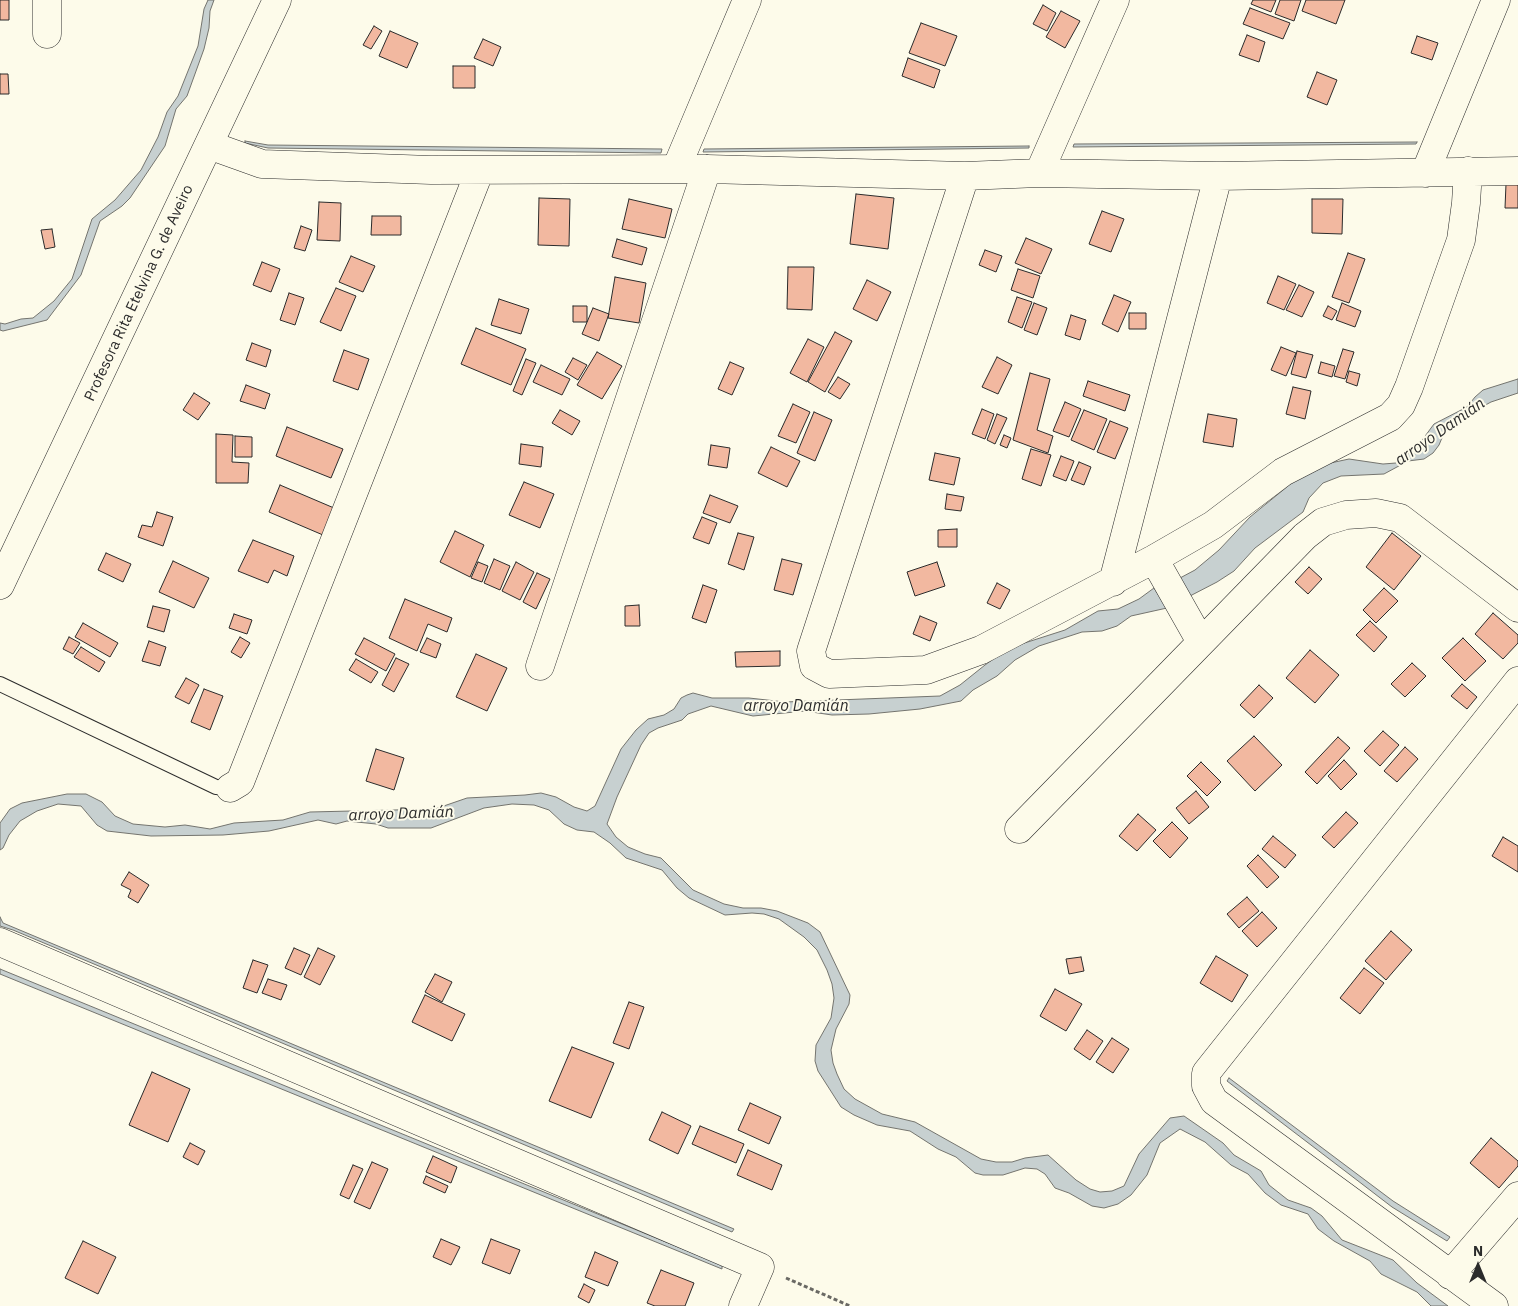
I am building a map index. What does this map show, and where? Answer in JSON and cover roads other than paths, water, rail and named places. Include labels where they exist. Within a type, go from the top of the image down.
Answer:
[{"type":"street","points":[[47,0],[47,34]]},
{"type":"street","name":"Profesora Rita Etelvina G. de Aveiro","points":[[0,585],[277,0]]},
{"type":"street","points":[[676,169],[747,0]]},
{"type":"street","points":[[1039,173],[1115,0]]},
{"type":"street","points":[[1425,173],[1496,0]]},
{"type":"street","points":[[209,145],[262,164],[431,170],[707,169],[965,176],[1039,173],[1218,176],[1518,171]]},
{"type":"street","points":[[540,666],[707,169]]},
{"type":"street","points":[[230,788],[240,782],[480,170]]},
{"type":"street","points":[[965,176],[811,651],[814,666],[829,674],[926,670],[981,650],[1154,560],[1212,525],[1283,472],[1390,418],[1401,405],[1461,240],[1468,171]]},
{"type":"street","points":[[1114,582],[1218,176]]},
{"type":"street","points":[[1019,829],[1305,536],[1324,522],[1346,515],[1376,513],[1400,518],[1518,608]]},
{"type":"street","points":[[1154,560],[1201,642]]},
{"type":"street","points":[[1494,1306],[1214,1101],[1206,1086],[1206,1073],[1518,681]]},
{"type":"street","points":[[0,942],[760,1267],[743,1306]]},
{"type":"street","points":[[1450,1275],[1518,1196]]},
{"type":"lane","points":[[0,684],[216,787],[230,788]]},
{"type":"water","points":[[208,0],[214,0],[210,11],[209,28],[204,49],[187,96],[176,109],[165,146],[130,198],[100,221],[81,275],[47,320],[3,331],[0,330],[0,323],[5,324],[21,319],[33,318],[54,301],[72,279],[92,219],[115,200],[141,170],[158,137],[167,112],[178,96],[198,46],[204,9]]},
{"type":"water","points":[[245,141],[268,145],[662,149],[661,153],[268,148],[245,143]]},
{"type":"water","points":[[1417,142],[1416,144],[1073,147],[1074,144]]},
{"type":"water","points":[[1029,146],[1029,148],[703,152],[704,149]]},
{"type":"water","name":"arroyo Damián","points":[[1518,379],[1518,393],[1491,402],[1478,409],[1470,417],[1454,424],[1444,433],[1433,453],[1424,459],[1408,461],[1384,474],[1341,476],[1323,483],[1309,498],[1303,512],[1255,548],[1234,571],[1188,597],[1180,578],[1195,570],[1219,550],[1250,517],[1304,473],[1321,465],[1349,459],[1383,464],[1396,463],[1417,447],[1434,424],[1467,407],[1483,390]]},
{"type":"water","name":"arroyo Damián","points":[[1154,588],[1167,608],[1131,616],[1117,626],[1102,631],[1082,632],[1039,646],[1015,660],[997,676],[973,690],[961,701],[920,709],[869,714],[832,715],[805,711],[753,716],[711,706],[688,714],[682,720],[649,733],[641,745],[617,797],[607,824],[616,837],[628,847],[661,858],[693,890],[724,904],[777,911],[808,923],[820,932],[850,995],[849,1004],[836,1029],[831,1050],[833,1063],[844,1089],[855,1099],[882,1114],[915,1122],[981,1159],[996,1162],[1012,1162],[1048,1155],[1076,1180],[1090,1189],[1100,1192],[1112,1191],[1124,1186],[1139,1154],[1170,1118],[1184,1116],[1223,1143],[1234,1155],[1261,1171],[1269,1185],[1288,1200],[1311,1208],[1322,1216],[1342,1240],[1393,1260],[1417,1283],[1448,1306],[1431,1306],[1417,1292],[1381,1274],[1370,1261],[1334,1241],[1318,1229],[1308,1214],[1281,1205],[1265,1193],[1248,1174],[1231,1165],[1205,1142],[1180,1129],[1160,1143],[1147,1175],[1131,1195],[1118,1204],[1104,1208],[1092,1206],[1069,1193],[1055,1188],[1045,1174],[1037,1169],[1025,1168],[1003,1175],[975,1173],[956,1157],[938,1149],[910,1131],[877,1125],[854,1115],[841,1107],[818,1071],[815,1061],[816,1045],[831,1018],[834,998],[827,970],[817,950],[804,937],[779,919],[764,914],[752,913],[725,915],[689,898],[677,888],[662,870],[626,858],[610,843],[594,832],[577,830],[564,824],[549,810],[534,805],[512,804],[484,808],[431,828],[388,828],[376,824],[347,821],[336,824],[318,820],[269,831],[223,835],[151,836],[107,831],[97,825],[81,806],[58,804],[37,811],[20,821],[0,850],[0,823],[10,809],[22,803],[67,794],[86,794],[102,802],[115,816],[133,824],[165,827],[185,825],[210,829],[234,823],[283,820],[310,812],[435,809],[467,798],[541,793],[556,797],[574,807],[587,811],[595,806],[621,749],[636,730],[648,719],[664,715],[674,709],[681,698],[687,695],[693,693],[712,698],[749,698],[785,702],[940,696],[960,685],[1009,648],[1065,630],[1098,611],[1118,609],[1139,599]]},
{"type":"water","points":[[0,917],[3,923],[734,1229],[732,1232],[0,926]]},
{"type":"water","points":[[0,969],[722,1265],[722,1269],[0,974]]},
{"type":"water","points":[[1229,1078],[1393,1201],[1450,1237],[1447,1241],[1392,1207],[1227,1081]]}]
